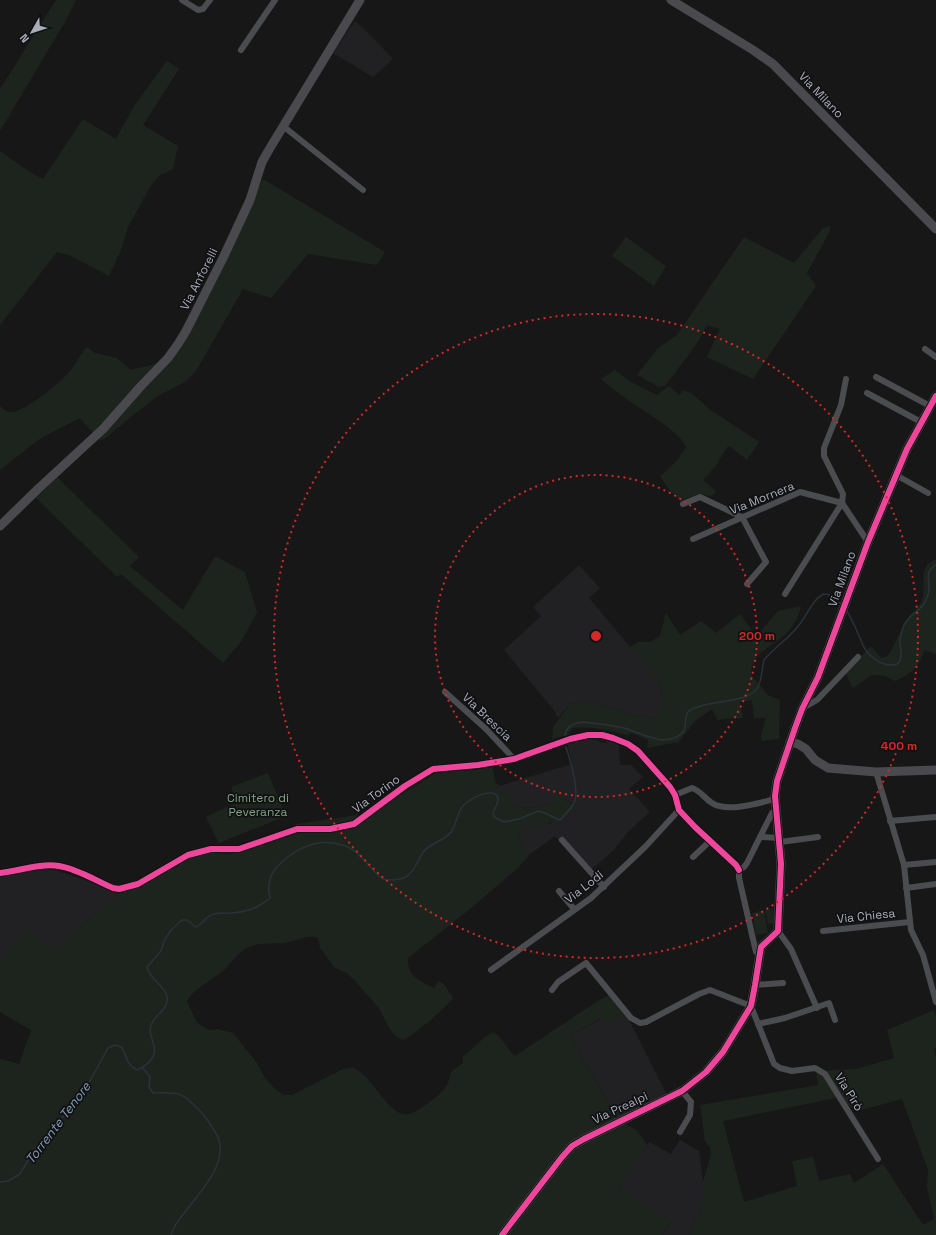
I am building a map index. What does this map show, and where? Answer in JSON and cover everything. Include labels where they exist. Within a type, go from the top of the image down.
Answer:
[{"type":"street","points":[[182,0],[198,10],[203,9],[210,0]]},
{"type":"street","points":[[241,50],[274,0]]},
{"type":"street","name":"Via Anforelli","points":[[0,526],[38,488],[103,429],[140,386],[168,358],[178,344],[223,258],[250,200],[262,162],[360,0]]},
{"type":"street","name":"Via Milano","points":[[671,0],[774,64],[936,229]]},
{"type":"street","points":[[283,126],[364,190]]},
{"type":"street","points":[[925,349],[936,357]]},
{"type":"street","points":[[876,377],[930,406]]},
{"type":"street","points":[[786,594],[842,503],[843,494],[824,456],[824,448],[841,405],[846,379]]},
{"type":"street","points":[[867,393],[921,422]]},
{"type":"street","name":"Via Milano","points":[[778,931],[781,864],[775,789],[779,773],[802,709],[818,676],[868,542],[907,449],[936,396]]},
{"type":"street","points":[[896,475],[928,493]]},
{"type":"street","name":"Via Mornera","points":[[693,539],[800,492],[842,503]]},
{"type":"street","points":[[683,504],[700,497],[742,517],[766,562],[747,584]]},
{"type":"street","points":[[842,503],[868,542]]},
{"type":"street","points":[[802,709],[817,700],[858,657]]},
{"type":"street","name":"Via Brescia","points":[[445,692],[486,730],[514,759]]},
{"type":"street","name":"Via Torino","points":[[0,873],[52,865],[67,868],[113,888],[119,889],[129,887],[150,878],[188,855],[212,849],[239,849],[297,829],[330,829],[354,824],[405,786],[433,769],[478,765],[514,759],[570,738],[588,735],[602,735],[622,741],[638,751],[670,787],[675,795]]},
{"type":"street","points":[[790,742],[798,744],[806,749],[815,760],[828,768],[876,772],[936,770]]},
{"type":"street","points":[[876,772],[904,865],[911,930],[923,955],[936,1002]]},
{"type":"street","points":[[759,953],[756,952],[739,878],[739,870],[679,810],[675,795],[692,788],[702,793],[711,802],[717,805],[736,807],[775,799]]},
{"type":"street","name":"Via Lodi","points":[[491,970],[604,887],[645,847],[679,810]]},
{"type":"street","points":[[739,870],[747,863],[772,813],[777,812]]},
{"type":"street","points":[[890,821],[936,817]]},
{"type":"street","points":[[760,837],[780,840],[818,837]]},
{"type":"street","points":[[562,840],[604,887]]},
{"type":"street","points":[[693,857],[710,841]]},
{"type":"street","points":[[904,865],[936,862]]},
{"type":"street","points":[[906,888],[936,884]]},
{"type":"street","points":[[559,891],[574,909]]},
{"type":"street","name":"Via Chiesa","points":[[823,931],[910,922]]},
{"type":"street","points":[[552,990],[558,982],[586,963],[631,1018],[640,1023],[646,1022],[699,994],[710,990],[751,1006],[761,947],[778,931],[791,949],[817,1008]]},
{"type":"street","points":[[755,985],[783,983]]},
{"type":"street","points":[[758,1024],[785,1018],[829,1004],[836,1020]]},
{"type":"street","name":"Via Pirò","points":[[751,1006],[774,1064],[780,1068],[792,1071],[816,1068],[825,1074],[878,1159]]},
{"type":"street","name":"Via Prealpi","points":[[502,1235],[572,1146],[592,1134],[682,1091],[706,1072],[719,1058],[751,1006]]},
{"type":"street","points":[[680,1132],[690,1115],[690,1102],[682,1091]]},
{"type":"shaded area","points":[[355,21],[393,59],[373,77],[333,53]]},
{"type":"shaded area","points":[[579,565],[600,588],[589,598],[658,680],[663,699],[663,708],[656,718],[637,716],[592,702],[570,704],[558,718],[553,709],[504,650],[541,616],[533,607]]},
{"type":"shaded area","points":[[581,738],[597,740],[605,743],[608,741],[619,744],[620,765],[631,765],[643,777],[629,789],[650,812],[627,833],[613,851],[588,872],[555,836],[529,855],[522,846],[518,835],[525,827],[549,824],[575,804],[563,799],[542,807],[512,808],[499,786],[572,764],[567,742]]},
{"type":"shaded area","points":[[55,870],[116,891],[115,899],[51,949],[0,963],[0,876],[29,871]]},
{"type":"shaded area","points":[[627,1016],[667,1095],[618,1119],[570,1036],[602,1018]]},
{"type":"shaded area","points":[[680,1140],[699,1151],[703,1181],[703,1203],[689,1235],[662,1235],[671,1222],[619,1190],[650,1142],[671,1154]]},
{"type":"green space","points":[[56,0],[76,0],[66,20],[0,131],[0,89]]},
{"type":"green space","points":[[167,61],[179,69],[143,125],[178,146],[173,169],[160,175],[151,185],[128,227],[121,250],[109,276],[71,256],[57,252],[0,325],[0,151],[30,172],[43,179],[83,119],[116,139],[134,106]]},
{"type":"green space","points":[[263,179],[385,252],[377,265],[308,254],[271,298],[243,289],[196,371],[185,382],[156,397],[104,439],[99,440],[80,418],[41,438],[0,470],[0,406],[11,412],[18,411],[34,402],[71,370],[82,352],[87,347],[95,353],[117,358],[131,370],[155,364],[161,360],[175,342]]},
{"type":"green space","points":[[830,226],[830,231],[807,273],[816,286],[753,379],[707,357],[720,329],[707,325],[698,342],[666,385],[659,387],[637,375],[658,348],[677,335],[744,237],[794,263],[823,228]]},
{"type":"green space","points":[[626,237],[666,266],[654,286],[612,256]]},
{"type":"green space","points":[[615,370],[631,382],[657,395],[669,386],[680,395],[683,390],[691,393],[712,411],[759,442],[747,460],[728,446],[715,467],[703,480],[716,491],[712,496],[700,494],[680,501],[667,487],[660,476],[668,470],[686,447],[683,441],[669,428],[625,398],[601,379]]},
{"type":"green space","points":[[57,477],[139,557],[130,566],[183,610],[215,556],[245,572],[257,612],[241,642],[223,663],[121,574],[117,577],[36,498]]},
{"type":"green space","points":[[936,559],[936,654],[924,650],[920,661],[914,670],[895,681],[885,676],[872,675],[853,688],[845,672],[871,646],[881,658],[888,656],[907,620],[918,608],[921,602],[924,592],[924,571],[926,566]]},
{"type":"green space","points":[[801,606],[796,620],[791,628],[785,635],[757,657],[752,668],[751,675],[768,695],[780,700],[779,739],[762,741],[761,736],[766,718],[754,718],[752,700],[740,702],[743,718],[723,719],[718,721],[712,709],[695,721],[679,742],[647,748],[648,740],[632,733],[626,735],[593,728],[572,728],[568,735],[552,739],[553,727],[570,704],[592,702],[637,716],[656,718],[663,708],[663,698],[658,680],[630,647],[638,642],[650,642],[660,636],[666,613],[680,635],[701,621],[716,633],[740,614],[756,636],[778,611]]},
{"type":"green space","points":[[493,767],[495,782],[514,798],[512,808],[542,807],[551,804],[556,794],[563,795],[563,799],[575,805],[559,821],[553,821],[546,825],[526,827],[518,835],[522,846],[529,855],[518,868],[470,909],[408,958],[408,964],[412,974],[415,977],[434,988],[438,981],[444,984],[453,998],[437,1015],[422,1027],[403,1040],[396,1036],[391,1031],[378,1007],[347,973],[335,968],[320,948],[318,938],[314,937],[307,937],[284,943],[259,944],[245,949],[220,974],[194,992],[187,1001],[197,1023],[209,1030],[218,1029],[233,1033],[257,1063],[265,1078],[275,1089],[284,1095],[292,1095],[343,1069],[351,1068],[359,1071],[366,1077],[394,1110],[402,1114],[409,1114],[423,1107],[443,1090],[447,1085],[452,1072],[463,1063],[463,1057],[486,1036],[494,1032],[515,1056],[596,1002],[611,994],[627,1016],[605,1024],[601,1018],[570,1036],[619,1121],[637,1130],[647,1145],[619,1190],[671,1221],[662,1235],[0,1235],[0,1059],[19,1064],[31,1030],[0,1012],[0,963],[26,930],[51,949],[115,899],[116,891],[139,885],[157,877],[187,858],[209,852],[226,854],[236,853],[296,832],[296,824],[357,815],[361,820],[434,774],[450,770],[466,771]]},
{"type":"green space","name":"Cimitero di Peveranza","points":[[268,773],[286,816],[219,843],[206,817],[237,802],[231,787]]},
{"type":"green space","points":[[773,909],[775,923],[768,924],[765,910]]},
{"type":"green space","points":[[764,910],[768,933],[756,935],[752,913]]},
{"type":"green space","points":[[934,1010],[936,1017],[936,1047],[934,1050],[936,1057],[936,1235],[689,1235],[703,1203],[703,1181],[711,1155],[710,1147],[705,1141],[700,1105],[818,1085],[816,1071],[856,1069],[894,1058],[887,1030]],"holes":[[[836,1098],[858,1111],[902,1099],[928,1170],[927,1187],[934,1219],[923,1225],[883,1164],[854,1183],[850,1174],[819,1181],[813,1157],[792,1161],[797,1186],[744,1202],[723,1121]]]},
{"type":"waterway","name":"Torrente Tenore","points":[[847,611],[868,654],[887,665],[896,664],[899,662],[901,657],[900,640],[904,625],[926,601],[929,591],[929,571],[936,565]]},
{"type":"waterway","name":"Torrente Tenore","points":[[565,735],[569,727],[577,723],[584,722],[624,728],[663,740],[678,737],[684,731],[686,715],[690,710],[705,705],[739,699],[753,692],[758,687],[764,660],[795,630],[820,596],[827,594],[842,605]]},
{"type":"waterway","name":"Torrente Tenore","points":[[0,1182],[8,1181],[20,1174],[36,1147],[85,1090],[108,1048],[115,1045],[121,1047],[129,1064],[138,1070],[148,1063],[153,1057],[155,1051],[150,1029],[152,1023],[166,1005],[167,997],[163,989],[151,976],[147,967],[161,951],[164,941],[171,930],[182,920],[187,920],[196,927],[211,915],[246,911],[261,905],[270,898],[270,880],[276,868],[303,847],[317,843],[325,842],[349,847],[383,879],[395,880],[405,877],[410,874],[424,851],[445,838],[451,832],[462,807],[468,801],[486,793],[497,795],[498,800],[493,813],[494,817],[504,822],[519,819],[538,811],[559,820],[573,805],[576,792],[574,776],[566,747]]},
{"type":"waterway","points":[[142,1067],[150,1077],[149,1087],[153,1093],[171,1093],[182,1095],[203,1114],[210,1123],[219,1140],[220,1151],[218,1162],[213,1174],[182,1215],[171,1235]]},
{"type":"cycle path","points":[[502,1235],[572,1146],[682,1091],[706,1072],[723,1052],[751,1006],[761,947],[778,931],[781,864],[775,796],[777,781],[802,709],[818,677],[868,542],[907,449],[936,396]]},
{"type":"cycle path","points":[[0,873],[37,866],[52,865],[73,870],[113,888],[119,889],[138,884],[188,855],[211,849],[239,849],[297,829],[330,829],[354,824],[405,786],[433,769],[478,765],[514,759],[570,739],[588,735],[602,735],[613,738],[628,744],[638,751],[670,787],[675,795],[679,810],[736,865],[739,870]]}]
